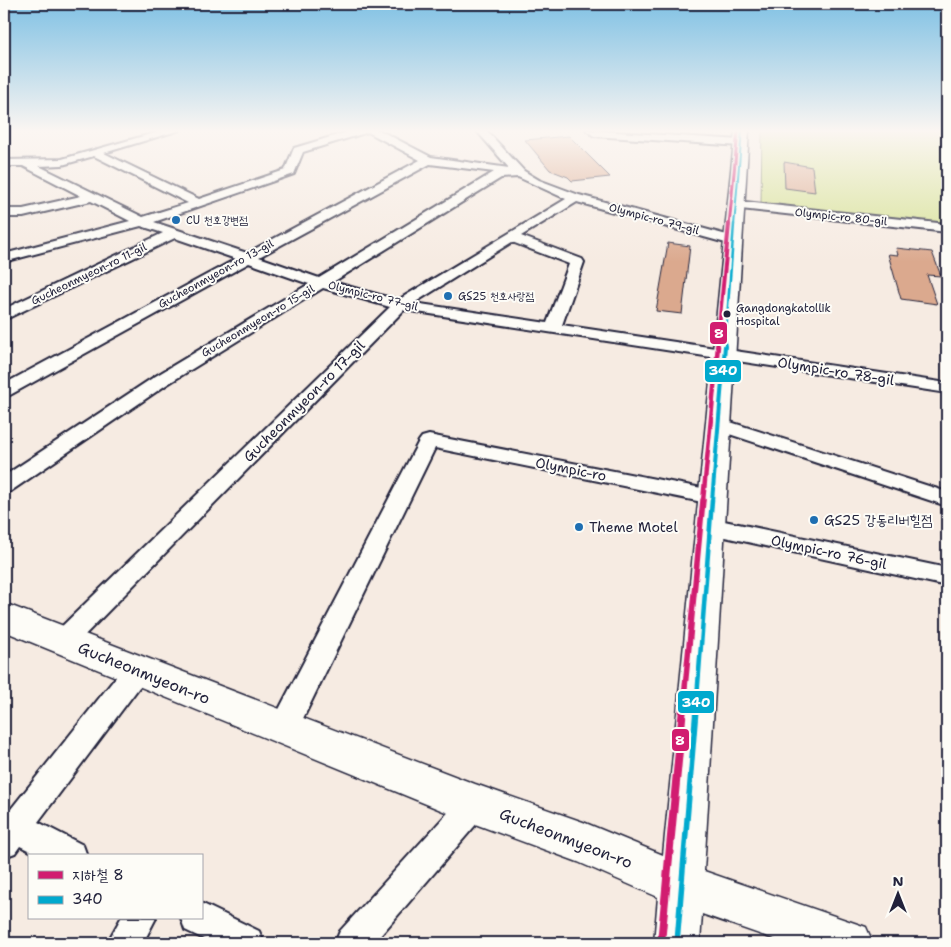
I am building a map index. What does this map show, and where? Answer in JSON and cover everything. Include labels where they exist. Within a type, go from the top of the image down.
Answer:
[{"type":"main road","points":[[676,943],[738,174]]},
{"type":"main road","name":"Gucheonmyeon-ro","points":[[4,617],[476,804],[583,842],[681,885],[850,943]]},
{"type":"street","name":"Olympic-ro 77-gil","points":[[47,174],[142,222],[321,283],[400,305],[724,354]]},
{"type":"street","points":[[139,174],[198,203]]},
{"type":"street","points":[[142,222],[283,174]]},
{"type":"street","name":"Gucheonmyeon-ro 13-gil","points":[[4,391],[246,257],[401,174]]},
{"type":"street","name":"Gucheonmyeon-ro 15-gil","points":[[4,486],[160,381],[498,175],[507,174]]},
{"type":"street","name":"Olympic-ro 79-gil","points":[[522,174],[535,182],[575,198],[733,241]]},
{"type":"street","points":[[4,213],[23,213],[93,197]]},
{"type":"street","name":"Gucheonmyeon-ro 17-gil","points":[[63,641],[400,305],[575,198]]},
{"type":"street","name":"Olympic-ro 80-gil","points":[[736,205],[946,231]]},
{"type":"street","name":"Gucheonmyeon-ro 11-gil","points":[[4,258],[142,222]]},
{"type":"street","name":"Gucheonmyeon-ro 11-gil","points":[[4,316],[174,233]]},
{"type":"street","points":[[511,237],[577,262],[553,327]]},
{"type":"street","name":"Olympic-ro 78-gil","points":[[724,354],[947,388]]},
{"type":"street","points":[[718,424],[947,499]]},
{"type":"street","name":"Olympic-ro","points":[[284,728],[429,441],[711,511]]},
{"type":"street","name":"Olympic-ro 76-gil","points":[[711,511],[947,577]]},
{"type":"street","points":[[67,854],[8,830],[137,670]]},
{"type":"street","points":[[352,943],[476,804]]},
{"type":"street","points":[[124,943],[139,920]]},
{"type":"street","points":[[201,920],[247,943]]},
{"type":"green space","points":[[761,174],[947,174],[947,225],[761,204]]},
{"type":"building","points":[[561,174],[607,174],[610,177],[572,181]]},
{"type":"building","points":[[784,174],[813,174],[815,192],[785,188]]},
{"type":"building","points":[[668,243],[690,246],[682,314],[656,311]]},
{"type":"building","points":[[896,248],[932,252],[941,276],[927,275],[937,304],[901,299],[888,254],[898,255]]},
{"type":"metro line","name":"8","points":[[661,943],[734,174]]},
{"type":"transit line","name":"340","points":[[677,943],[738,174]]},
{"type":"place","name":"CU 천호강변점","points":[[176,220]]},
{"type":"place","name":"GS25 천호사랑점","points":[[448,296]]},
{"type":"place","name":"Gangdongkatollik Hospital","points":[[727,314]]},
{"type":"place","name":"GS25 강동리버힐점","points":[[814,520]]},
{"type":"place","name":"Theme Motel","points":[[579,527]]}]
